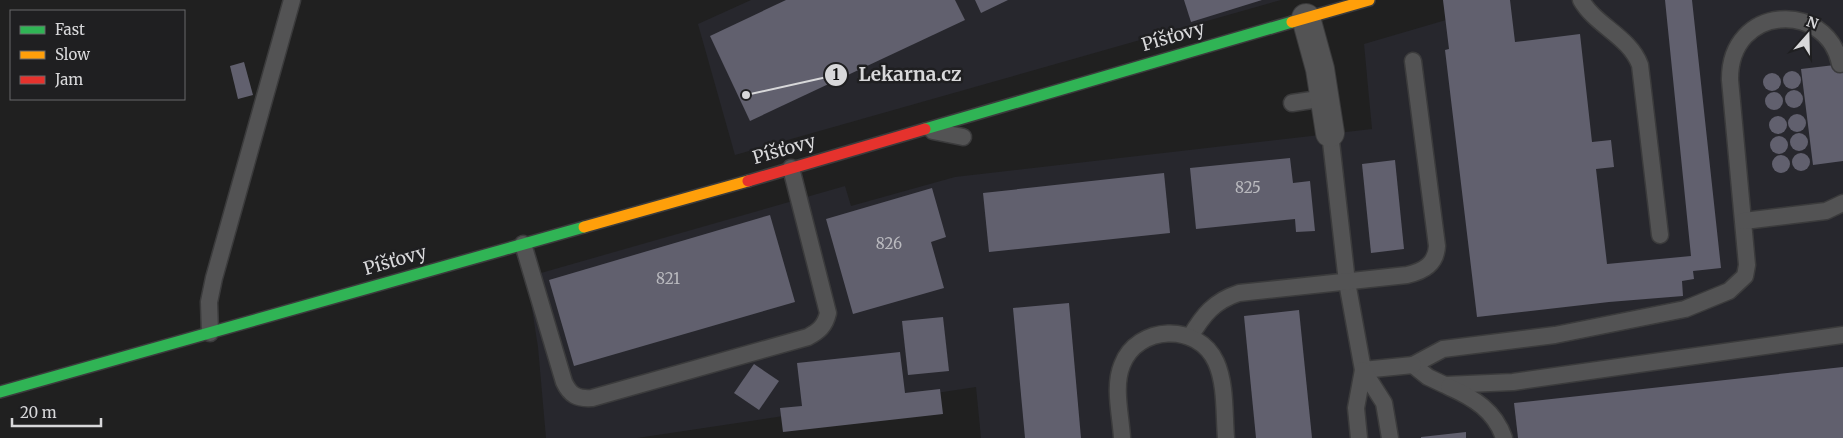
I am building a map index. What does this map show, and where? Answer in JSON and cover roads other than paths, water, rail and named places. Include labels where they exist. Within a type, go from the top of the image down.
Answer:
[{"type":"street","name":"Píšťovy","points":[[0,392],[791,168],[1369,0]]},
{"type":"street","points":[[1306,18],[1325,98],[1330,133]]},
{"type":"lane","points":[[210,333],[209,302],[214,278],[292,0]]},
{"type":"lane","points":[[1581,0],[1592,15],[1631,48],[1640,65],[1660,235]]},
{"type":"lane","points":[[1363,370],[1413,365],[1443,349],[1555,335],[1672,312],[1715,298],[1729,291],[1745,276],[1747,252],[1730,80],[1732,55],[1738,43],[1756,25],[1767,20],[1792,18],[1805,21],[1826,35],[1833,46],[1840,64]]},
{"type":"lane","points":[[1190,337],[1210,308],[1228,297],[1239,293],[1416,273],[1430,266],[1436,254],[1413,61]]},
{"type":"lane","points":[[1292,103],[1325,98]]},
{"type":"lane","points":[[923,130],[962,136]]},
{"type":"lane","points":[[1330,133],[1347,282],[1363,370],[1356,408],[1359,438]]},
{"type":"lane","points":[[523,244],[564,382],[574,396],[592,398],[798,339],[818,331],[826,323],[828,313],[791,168]]},
{"type":"lane","points":[[1744,221],[1826,211],[1843,203]]},
{"type":"lane","points":[[1122,438],[1119,376],[1127,355],[1135,346],[1155,334],[1179,333],[1190,337],[1209,351],[1220,372],[1226,438]]},
{"type":"lane","points":[[1445,385],[1513,382],[1843,335]]},
{"type":"lane","points":[[1413,365],[1428,377],[1483,406],[1493,416],[1504,438]]},
{"type":"lane","points":[[1363,370],[1384,404],[1390,438]]},
{"type":"place","name":"Lekarna.cz","points":[[746,95]]}]
